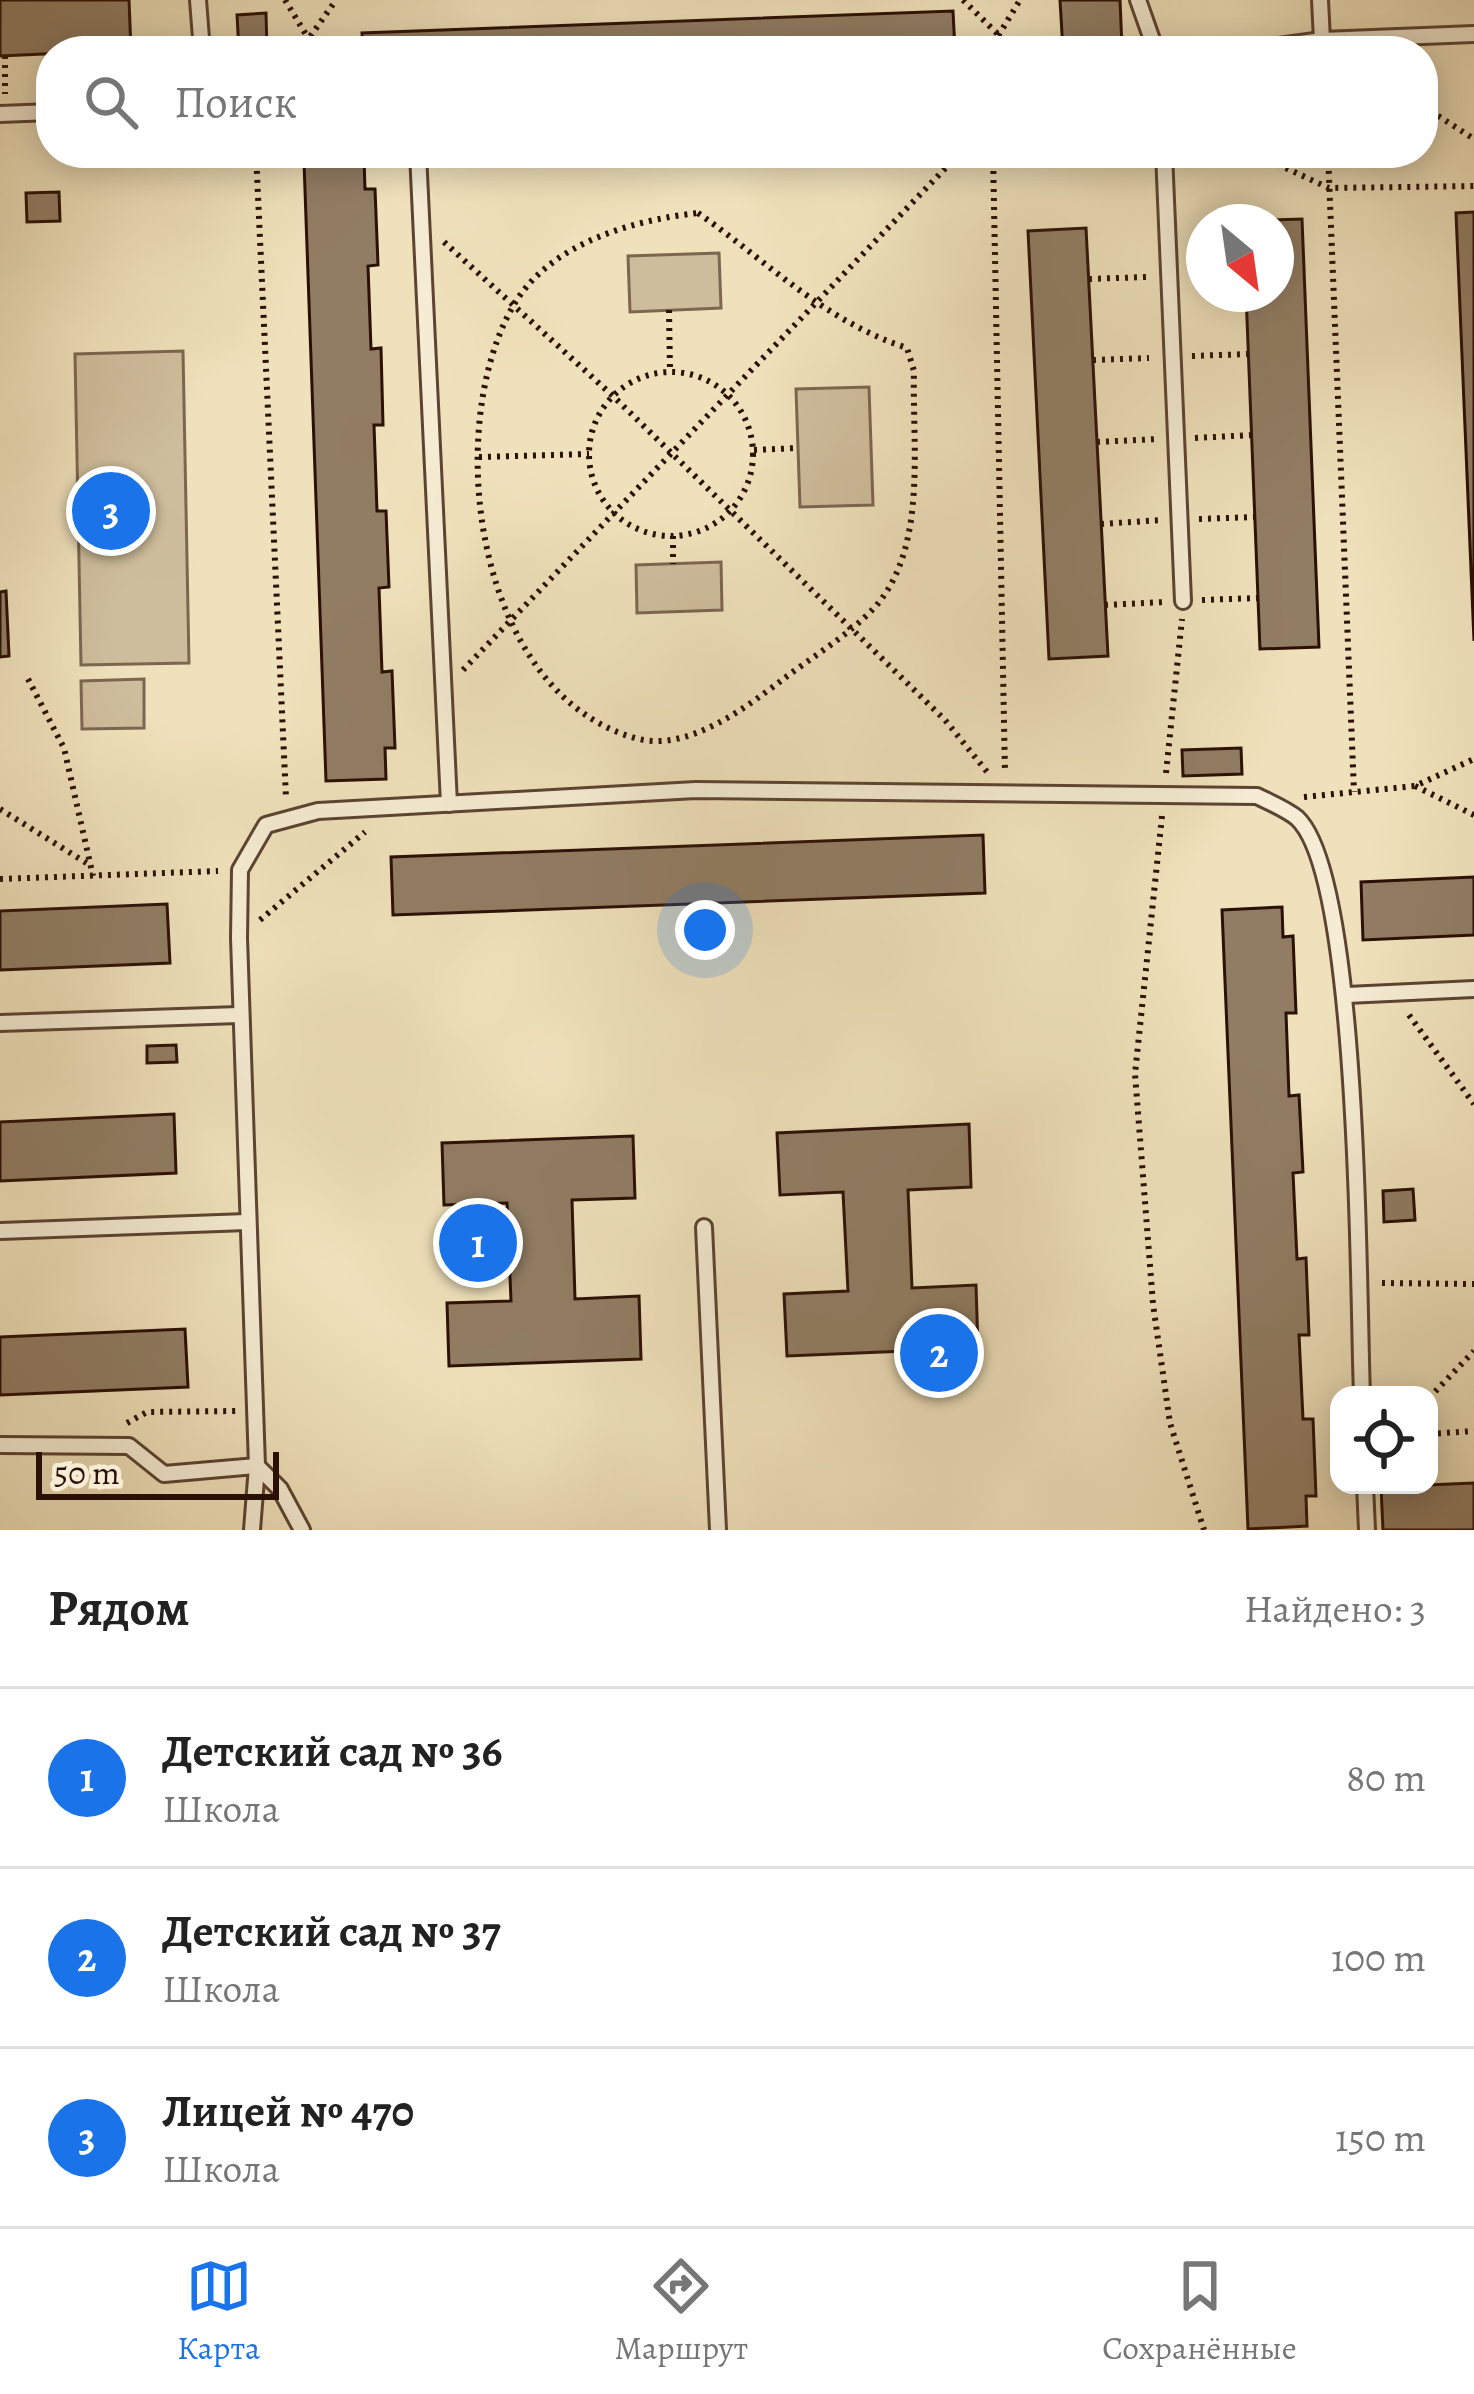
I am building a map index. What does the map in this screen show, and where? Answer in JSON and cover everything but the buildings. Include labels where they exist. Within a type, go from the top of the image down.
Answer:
[{"type":"lane","points":[[198,0],[201,36]]},
{"type":"lane","points":[[1138,0],[1151,36]]},
{"type":"lane","points":[[1320,0],[1322,36]]},
{"type":"lane","points":[[1423,36],[1474,34]]},
{"type":"lane","points":[[2,114],[36,113]]},
{"type":"lane","points":[[419,168],[448,804]]},
{"type":"lane","points":[[1165,168],[1183,601]]},
{"type":"lane","points":[[252,1530],[257,1466],[238,1015],[240,870],[266,825],[318,811],[696,790],[1257,796],[1299,819],[1321,867],[1347,995],[1362,1386]]},
{"type":"lane","points":[[1347,995],[1474,989]]},
{"type":"lane","points":[[0,1023],[238,1015]]},
{"type":"lane","points":[[0,1231],[247,1222]]},
{"type":"lane","points":[[704,1227],[718,1530]]},
{"type":"lane","points":[[0,1444],[130,1446],[164,1474],[257,1466],[280,1489],[302,1530]]},
{"type":"lane","points":[[1366,1494],[1367,1530]]},
{"type":"path","points":[[285,0],[306,36]]},
{"type":"path","points":[[310,36],[336,0]]},
{"type":"path","points":[[963,0],[999,35],[1020,0]]},
{"type":"path","points":[[2,114],[4,56]]},
{"type":"path","points":[[1438,116],[1474,140]]},
{"type":"path","points":[[257,168],[287,819]]},
{"type":"path","points":[[443,691],[946,168]]},
{"type":"path","points":[[993,168],[1005,795]]},
{"type":"path","points":[[1285,168],[1330,188],[1474,186]]},
{"type":"path","points":[[1329,168],[1354,792]]},
{"type":"path","points":[[698,213],[815,305],[860,333],[907,348],[914,371],[908,551],[876,605],[753,702],[695,734],[639,740],[592,719],[550,681],[509,621],[484,544],[477,457],[484,379],[513,305],[566,252],[638,219],[698,213]]},
{"type":"path","points":[[421,221],[613,396],[945,720],[1005,795]]},
{"type":"path","points":[[669,310],[670,371]]},
{"type":"path","points":[[670,371],[692,374],[729,395],[742,411],[754,450],[743,493],[730,512],[694,533],[673,536],[651,533],[613,512],[600,495],[589,454],[592,433],[613,396],[649,374],[670,371]]},
{"type":"path","points":[[754,450],[797,448]]},
{"type":"path","points":[[477,457],[589,454]]},
{"type":"path","points":[[673,536],[673,564]]},
{"type":"path","points":[[1183,601],[1135,1074],[1154,1304],[1170,1423],[1204,1530]]},
{"type":"path","points":[[28,679],[64,748],[93,876]]},
{"type":"path","points":[[1266,801],[1415,786],[1474,759]]},
{"type":"path","points":[[1415,786],[1474,815]]},
{"type":"path","points":[[238,938],[395,806]]},
{"type":"path","points":[[0,809],[88,863]]},
{"type":"path","points":[[0,879],[240,870]]},
{"type":"path","points":[[1393,993],[1474,1104]]},
{"type":"path","points":[[1358,1283],[1474,1284]]},
{"type":"path","points":[[1438,1389],[1474,1351]]},
{"type":"path","points":[[92,1442],[146,1412],[254,1410]]},
{"type":"path","points":[[1438,1434],[1474,1431]]},
{"type":"shaded area","points":[[719,253],[721,308],[630,312],[628,256]]},
{"type":"shaded area","points":[[183,351],[189,663],[81,665],[75,354]]},
{"type":"shaded area","points":[[869,387],[873,505],[800,507],[796,389]]},
{"type":"shaded area","points":[[721,562],[722,610],[637,613],[636,565]]},
{"type":"shaded area","points":[[144,679],[144,728],[82,729],[81,681]]},
{"type":"place","name":"Лицей № 470","points":[[111,511]]},
{"type":"place","name":"Детский сад № 36","points":[[478,1243]]},
{"type":"place","name":"Детский сад № 37","points":[[939,1353]]}]
